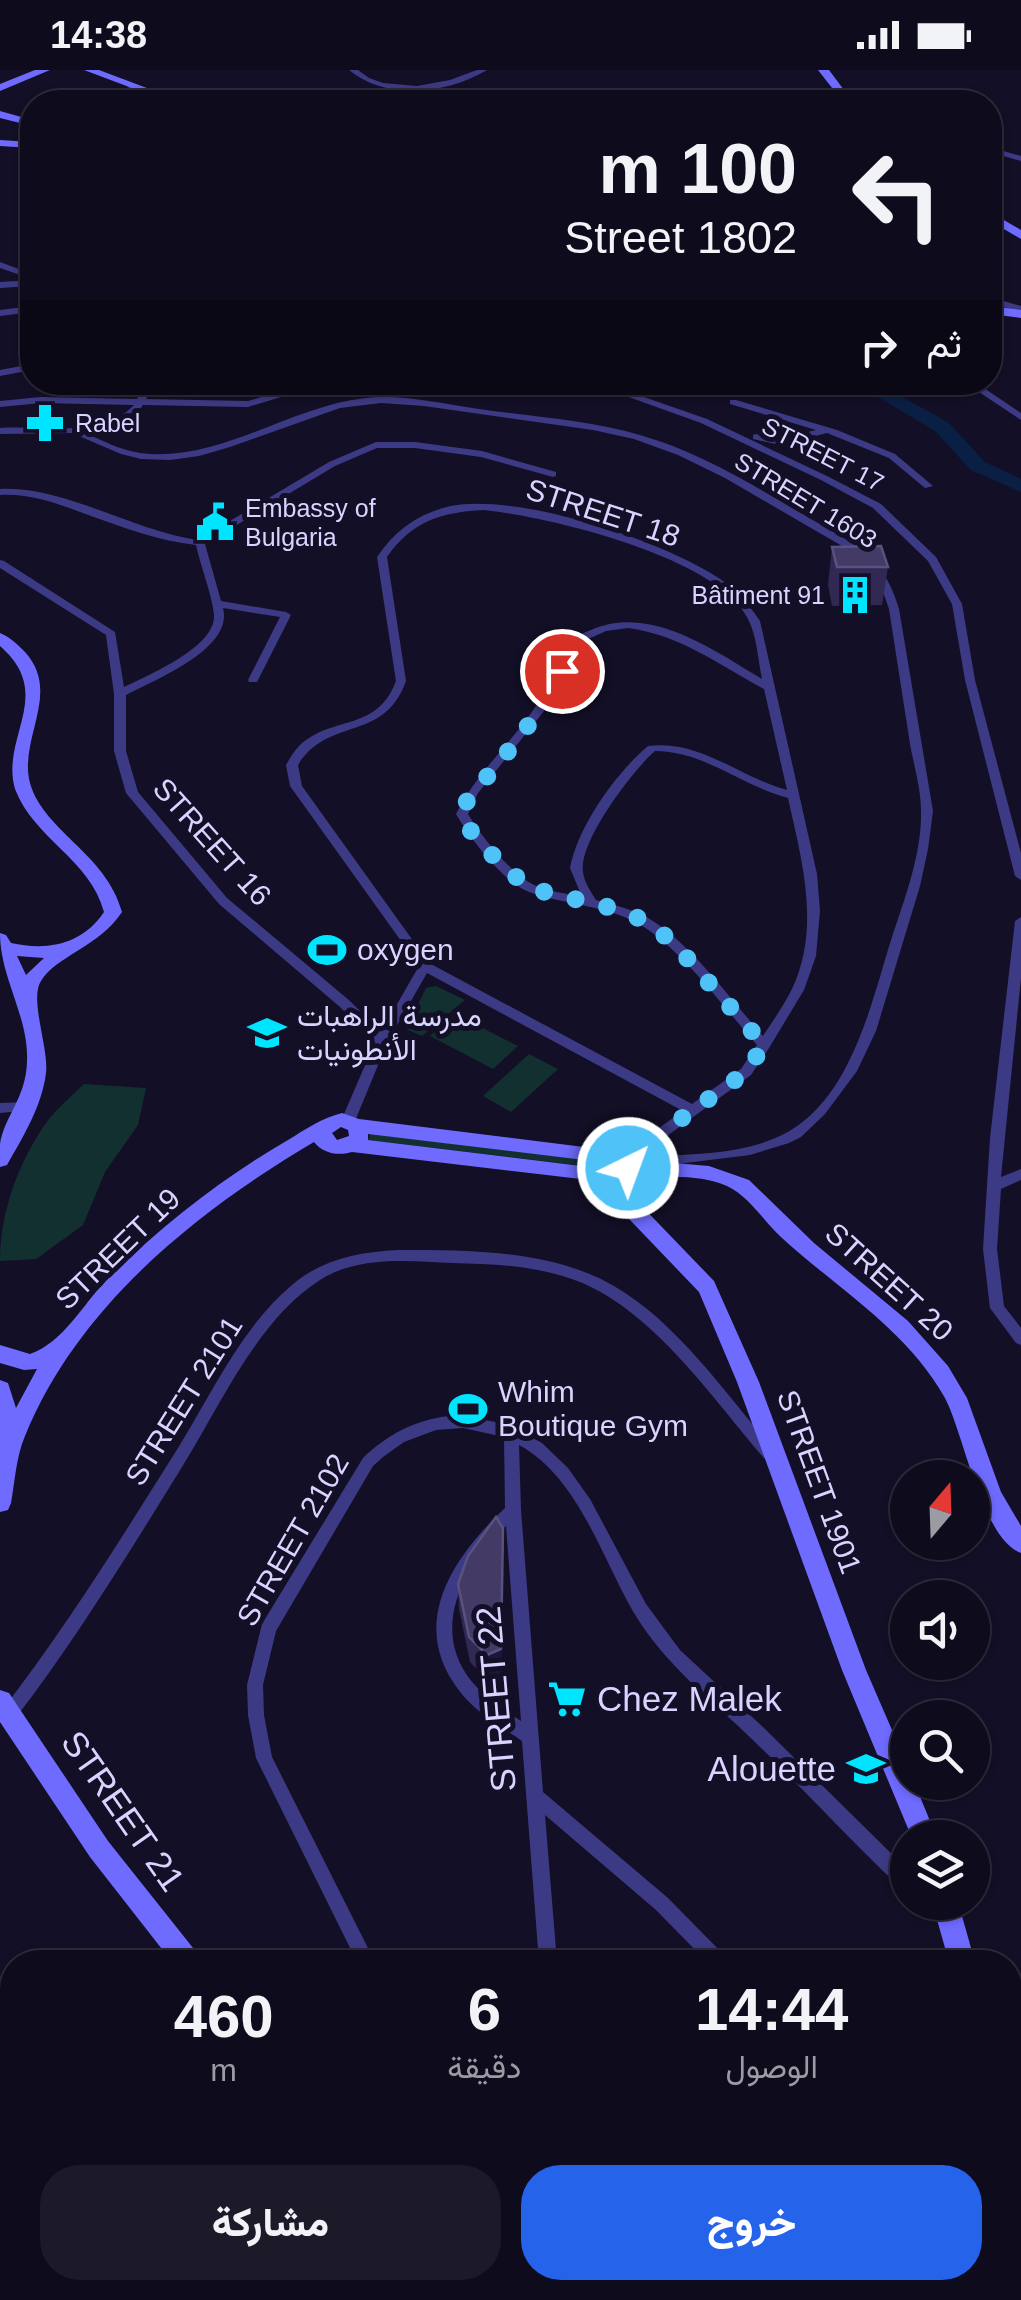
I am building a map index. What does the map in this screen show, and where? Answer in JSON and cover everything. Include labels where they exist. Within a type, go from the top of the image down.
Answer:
[{"type":"street","points":[[0,84],[45,70]]},
{"type":"street","points":[[89,70],[140,90]]},
{"type":"street","points":[[353,70],[370,81],[405,88],[446,82],[482,70]]},
{"type":"street","points":[[822,70],[838,90]]},
{"type":"street","points":[[0,84],[25,71]]},
{"type":"street","points":[[130,90],[134,88]]},
{"type":"street","points":[[0,431],[37,428],[77,433],[115,422],[140,404],[144,395]]},
{"type":"street","points":[[0,404],[41,400],[248,404],[280,395]]},
{"type":"street","name":"STREET 17","points":[[626,395],[731,433],[877,506],[939,566],[957,604],[970,680],[1021,876]]},
{"type":"street","points":[[988,395],[1021,417]]},
{"type":"street","name":"STREET 1603","points":[[77,433],[135,455],[168,456],[212,447],[308,412],[370,401],[412,402],[609,431],[660,444],[733,482],[862,554],[883,578],[894,609],[927,811],[925,843],[914,888],[865,1043],[814,1120],[784,1140],[690,1158],[616,1166]]},
{"type":"street","points":[[732,402],[825,430],[892,456],[928,486]]},
{"type":"street","points":[[731,433],[780,442],[825,430]]},
{"type":"street","points":[[0,492],[36,493],[149,536],[200,543],[332,464],[376,445],[415,445],[482,454],[554,474]]},
{"type":"street","name":"STREET 18","points":[[424,966],[303,797],[292,772],[295,756],[308,744],[377,715],[397,698],[401,680],[382,558],[404,529],[453,508],[489,506],[612,535],[692,567],[735,595],[747,609],[760,640],[766,686],[814,889],[813,934],[798,990],[746,1072],[616,1166]]},
{"type":"street","points":[[120,694],[200,648],[216,630],[220,618],[200,543]]},
{"type":"street","name":"STREET 16","points":[[0,564],[112,634],[120,694],[120,751],[132,793],[223,900],[382,1040]]},
{"type":"street","points":[[217,604],[286,615],[253,680]]},
{"type":"street","points":[[764,1045],[672,941],[643,920],[529,888],[472,833],[462,814],[473,792],[538,711],[580,638],[594,631],[626,625],[668,632],[766,686]]},
{"type":"street","points":[[0,638],[27,664],[30,674],[30,710],[18,768],[23,790],[64,844],[99,878],[112,899],[110,918],[33,978],[28,990],[29,1010],[38,1064],[26,1107],[0,1160]]},
{"type":"street","points":[[592,904],[578,877],[578,858],[621,779],[652,748],[702,756],[754,784],[794,796]]},
{"type":"street","points":[[1021,921],[996,1138],[990,1250],[992,1290],[1000,1312],[1021,1339]]},
{"type":"street","points":[[2,943],[44,954],[76,948]]},
{"type":"street","points":[[2,943],[29,1010]]},
{"type":"street","points":[[343,1133],[382,1040],[424,966],[692,1110]]},
{"type":"street","points":[[0,1108],[26,1107]]},
{"type":"street","name":"STREET 20","points":[[343,1133],[719,1176],[740,1184],[781,1226],[908,1332],[933,1359],[957,1400],[991,1497],[1021,1543]]},
{"type":"street","name":"STREET 19","points":[[0,1503],[13,1437],[64,1344],[130,1271],[183,1223],[257,1167],[343,1133]]},
{"type":"street","name":"STREET 1901","points":[[616,1166],[614,1192],[707,1287],[748,1382],[854,1670],[916,1820]]},
{"type":"street","points":[[995,1186],[1021,1174]]},
{"type":"street","name":"STREET 2101","points":[[4,1707],[48,1666],[253,1340],[314,1276],[329,1269],[367,1257],[462,1257],[542,1268],[596,1282],[642,1314],[775,1461]]},
{"type":"street","points":[[0,1353],[22,1364],[32,1364],[64,1344]]},
{"type":"street","points":[[0,1389],[13,1437]]},
{"type":"street","name":"STREET 2102","points":[[360,1950],[264,1758],[256,1715],[255,1685],[260,1656],[268,1629],[356,1478],[381,1448],[417,1428],[456,1421],[510,1430],[564,1470],[662,1641],[890,1866]]},
{"type":"street","name":"STREET 22","points":[[510,1430],[547,1950]]},
{"type":"street","points":[[513,1510],[480,1540],[462,1566],[448,1592],[442,1621],[459,1677],[494,1712],[530,1736]]},
{"type":"street","name":"STREET 21","points":[[4,1707],[99,1849],[179,1950]]},
{"type":"street","points":[[537,1797],[662,1904],[707,1950]]},
{"type":"street","points":[[948,1920],[958,1950]]},
{"type":"green space","points":[[436,986],[465,1000],[422,1036],[406,1029],[426,988]]},
{"type":"green space","points":[[455,1014],[518,1046],[493,1069],[430,1036]]},
{"type":"green space","points":[[529,1054],[558,1069],[511,1112],[483,1096]]},
{"type":"green space","points":[[84,1084],[146,1088],[138,1125],[105,1172],[83,1225],[36,1259],[0,1261],[7,1207],[27,1155],[50,1118]]},
{"type":"green space","points":[[370,1134],[586,1159],[586,1166],[368,1140]]},
{"type":"building","points":[[881,546],[888,567],[837,567],[832,547]]},
{"type":"building","points":[[496,1517],[503,1528],[501,1649],[487,1655],[469,1637],[458,1584],[468,1556]]},
{"type":"waterway","points":[[885,395],[942,427],[978,466],[1021,486]]},
{"type":"place","name":"Rabel","points":[[45,423]]},
{"type":"place","name":"Embassy of Bulgaria","points":[[215,522]]},
{"type":"place","name":"Bâtiment 91","points":[[855,595]]},
{"type":"place","name":"oxygen","points":[[327,950]]},
{"type":"place","name":"مدرسة الراهبات الأنطونيات","points":[[267,1033]]},
{"type":"place","name":"Whim Boutique Gym","points":[[468,1409]]},
{"type":"place","name":"Chez Malek","points":[[567,1699]]},
{"type":"place","name":"Alouette","points":[[866,1769]]},
{"type":"route","points":[[562,671],[524,732],[467,801],[462,814],[468,826],[498,861],[529,888],[616,909],[656,929],[724,995],[764,1045],[746,1072],[624,1160],[628,1168]]}]
